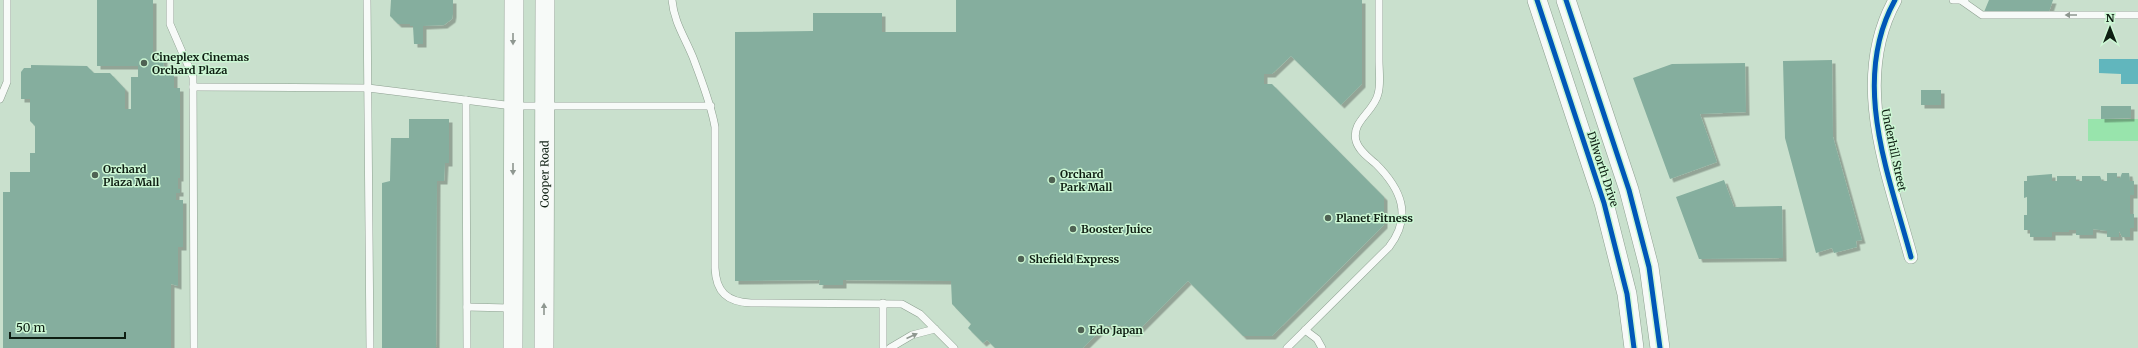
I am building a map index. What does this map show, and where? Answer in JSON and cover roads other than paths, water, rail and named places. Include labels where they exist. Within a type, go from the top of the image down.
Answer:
[{"type":"main road","points":[[513,348],[514,0]]},
{"type":"main road","name":"Cooper Road","points":[[544,348],[545,0]]},
{"type":"main road","name":"Dilworth Drive","points":[[1537,0],[1604,203],[1627,294],[1634,348]]},
{"type":"main road","name":"Dilworth Drive","points":[[1566,0],[1629,190],[1649,267],[1660,348]]},
{"type":"street","name":"Underhill Street","points":[[1895,0],[1881,32],[1876,55],[1873,90],[1879,137],[1911,257]]},
{"type":"lane","points":[[0,99],[7,82],[7,0]]},
{"type":"lane","points":[[170,0],[170,24],[193,76],[194,348]]},
{"type":"lane","points":[[367,0],[370,348]]},
{"type":"lane","points":[[672,0],[677,24],[694,60],[711,106],[715,127],[715,273],[720,290],[726,296],[740,303],[882,303],[906,305],[916,311],[954,348]]},
{"type":"lane","points":[[1287,348],[1389,247],[1397,234],[1401,223],[1401,204],[1394,184],[1361,150],[1355,136],[1358,124],[1372,108],[1379,93],[1379,0]]},
{"type":"lane","points":[[1953,0],[1964,1],[1982,15],[2138,15]]},
{"type":"lane","points":[[193,87],[368,88],[513,106],[711,106]]},
{"type":"lane","points":[[466,100],[467,348]]},
{"type":"lane","points":[[882,303],[882,348]]},
{"type":"lane","points":[[467,308],[513,308]]},
{"type":"lane","points":[[890,348],[912,336],[935,329]]},
{"type":"lane","points":[[1305,330],[1317,339],[1322,348]]},
{"type":"water","points":[[2099,59],[2138,59],[2138,84],[2121,84],[2121,74],[2099,73]]},
{"type":"place","name":"Cineplex Cinemas Orchard Plaza","points":[[144,63]]},
{"type":"place","name":"Orchard Plaza Mall","points":[[95,175]]},
{"type":"place","name":"Orchard Park Mall","points":[[1052,180]]},
{"type":"place","name":"Planet Fitness","points":[[1328,218]]},
{"type":"place","name":"Booster Juice","points":[[1073,229]]},
{"type":"place","name":"Shefield Express","points":[[1021,259]]},
{"type":"place","name":"Edo Japan","points":[[1081,330]]}]
